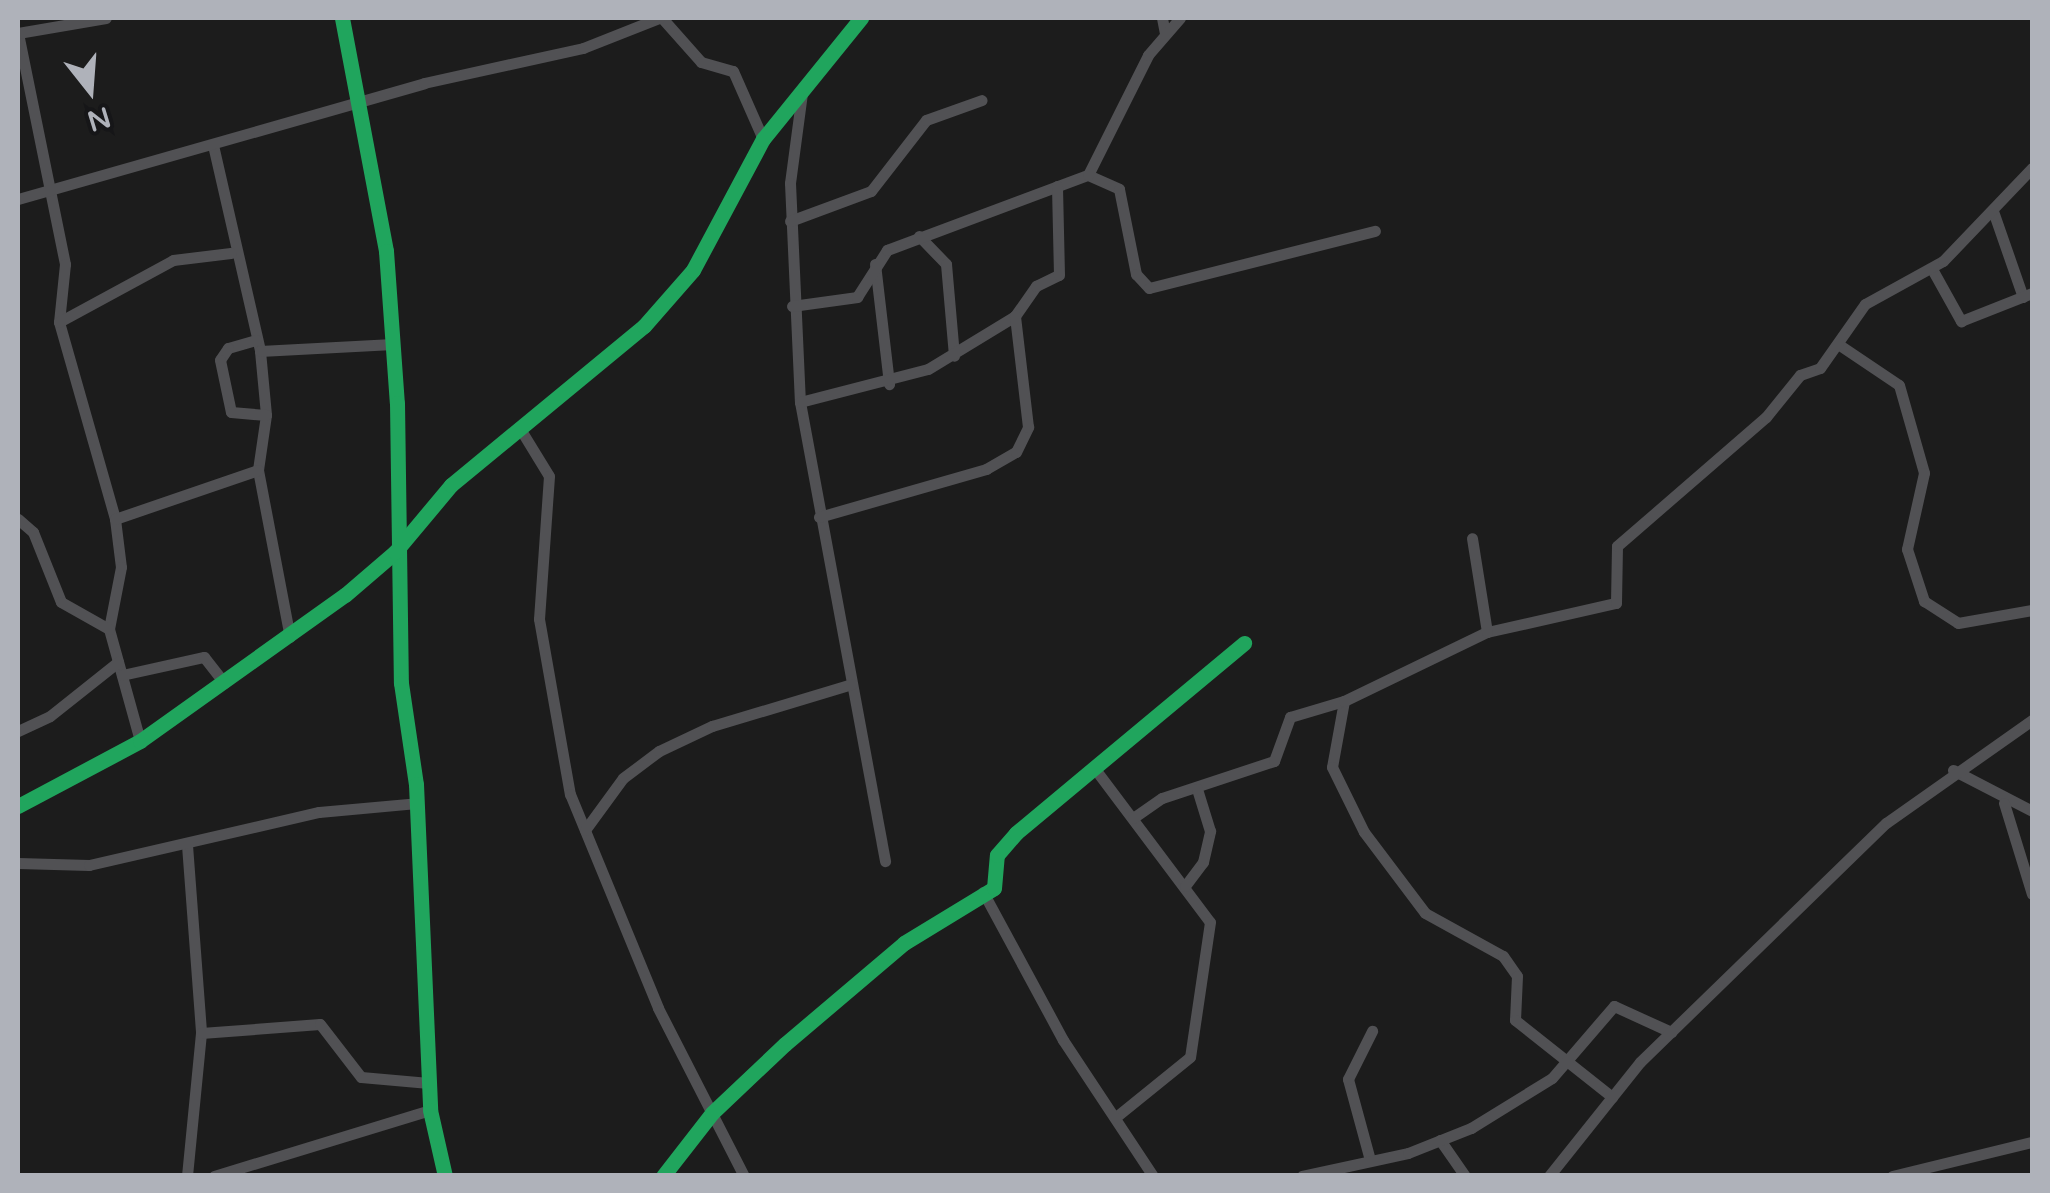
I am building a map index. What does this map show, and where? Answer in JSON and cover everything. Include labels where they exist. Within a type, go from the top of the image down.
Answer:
[{"type":"street","points":[[106,18],[18,33],[65,264],[58,322],[114,519],[121,567],[109,629],[140,742]]},
{"type":"street","points":[[342,18],[361,103],[393,344],[396,552],[417,803],[430,1110],[446,1176]]},
{"type":"street","points":[[18,198],[50,193],[361,103],[584,48],[661,18],[701,62],[733,71],[763,140]]},
{"type":"street","points":[[18,806],[140,742],[290,637],[396,552],[451,485],[680,287],[763,140],[861,18]]},
{"type":"street","points":[[1162,18],[1165,34]]},
{"type":"street","points":[[792,306],[857,297],[875,260],[919,236],[1088,175],[1165,34],[1180,18]]},
{"type":"street","points":[[802,93],[790,221],[800,402],[885,861]]},
{"type":"street","points":[[790,221],[871,191],[926,120],[982,100]]},
{"type":"street","points":[[774,125],[800,125]]},
{"type":"street","points":[[213,144],[231,253],[258,345],[266,415],[258,470],[290,637]]},
{"type":"street","points":[[1133,818],[1274,761],[1284,720],[1344,702],[1487,632],[1616,603],[1617,546],[1838,344],[1865,304],[1932,270],[2032,168]]},
{"type":"street","points":[[1088,175],[1119,189],[1136,274],[1149,288],[1375,231]]},
{"type":"street","points":[[800,402],[889,384],[954,356],[1015,316],[1036,286],[1059,275],[1057,186]]},
{"type":"street","points":[[1932,270],[1962,322],[2028,295],[1993,210]]},
{"type":"street","points":[[919,236],[946,264],[954,356]]},
{"type":"street","points":[[58,322],[173,260],[231,253]]},
{"type":"street","points":[[875,260],[889,384]]},
{"type":"street","points":[[819,517],[986,468],[1016,452],[1028,427],[1015,316]]},
{"type":"street","points":[[266,415],[231,412],[220,360],[228,348],[393,344]]},
{"type":"street","points":[[1838,344],[1899,385],[1924,473],[1907,549],[1924,601],[1958,623],[2032,610]]},
{"type":"street","points":[[519,427],[548,476],[540,619],[544,678],[585,830],[658,1008],[744,1176]]},
{"type":"street","points":[[114,519],[258,470]]},
{"type":"street","points":[[18,519],[33,532],[61,602],[109,629]]},
{"type":"street","points":[[1472,538],[1487,632]]},
{"type":"street","points":[[663,1176],[712,1114],[904,943],[996,886],[999,852],[1244,643]]},
{"type":"street","points":[[18,731],[50,716],[120,669],[204,657],[224,683]]},
{"type":"street","points":[[585,830],[623,778],[659,751],[712,726],[852,684]]},
{"type":"street","points":[[1344,702],[1332,768],[1364,832],[1426,913],[1503,956],[1517,976],[1515,1020],[1612,1096]]},
{"type":"street","points":[[1549,1176],[1612,1096],[1670,1032],[1886,823],[1953,770],[2032,720]]},
{"type":"street","points":[[1095,769],[1210,922],[1194,1046],[1183,1065],[1116,1117]]},
{"type":"street","points":[[1953,770],[2004,803],[2032,812]]},
{"type":"street","points":[[1185,886],[1203,862],[1210,831],[1197,789]]},
{"type":"street","points":[[18,863],[90,865],[319,812],[417,803]]},
{"type":"street","points":[[2004,803],[2032,894]]},
{"type":"street","points":[[187,845],[201,1032],[188,1176]]},
{"type":"street","points":[[983,892],[1063,1040],[1153,1176]]},
{"type":"street","points":[[1302,1176],[1440,1140],[1570,1061],[1618,1004],[1670,1032]]},
{"type":"street","points":[[201,1032],[320,1024],[360,1077],[430,1083]]},
{"type":"street","points":[[1370,1160],[1348,1079],[1372,1031]]},
{"type":"street","points":[[214,1176],[430,1110]]},
{"type":"street","points":[[1440,1140],[1465,1176]]},
{"type":"street","points":[[1892,1176],[2032,1142]]},
{"type":"cycle path","points":[[342,18],[386,251],[397,403],[401,683],[416,784],[430,1110],[445,1176]]},
{"type":"cycle path","points":[[18,806],[140,741],[345,595],[395,552],[451,485],[644,326],[693,270],[763,139],[861,18]]},
{"type":"cycle path","points":[[663,1176],[712,1113],[785,1044],[904,943],[994,888],[997,855],[1016,833],[1244,643]]}]
